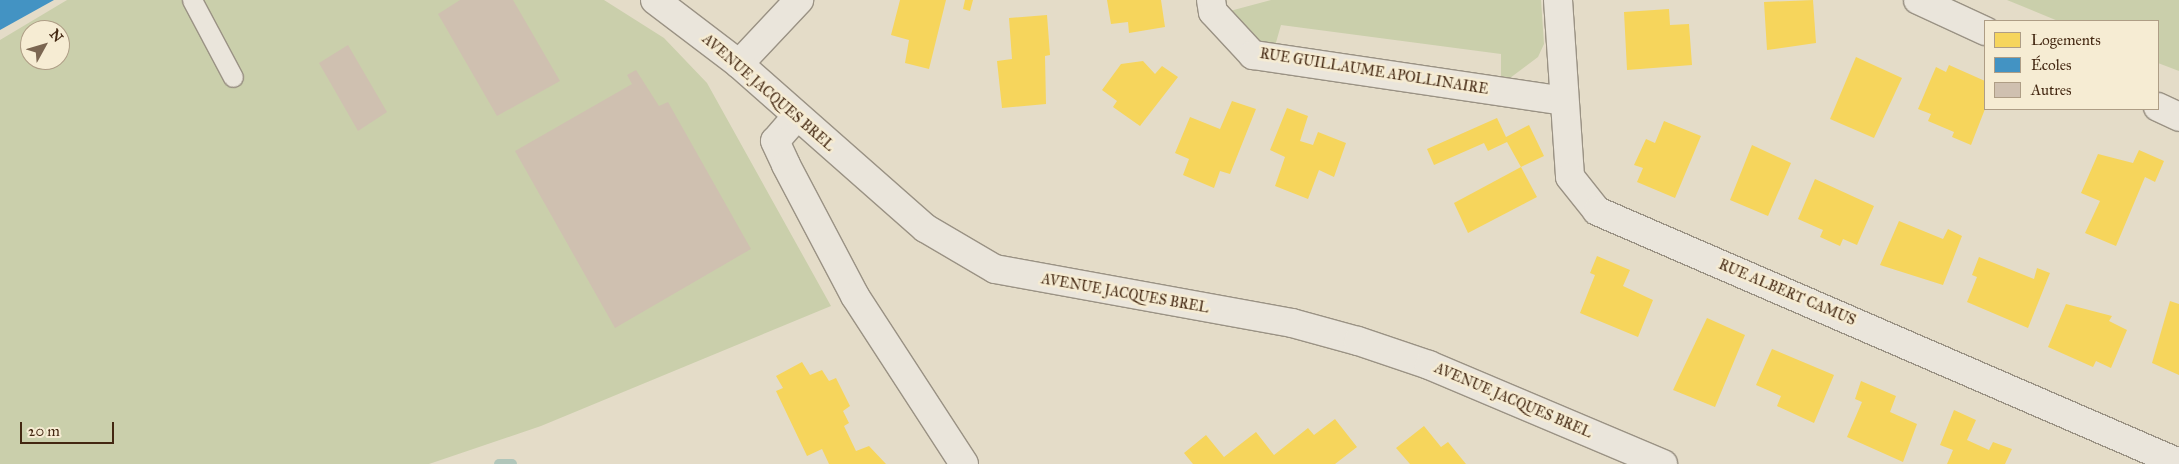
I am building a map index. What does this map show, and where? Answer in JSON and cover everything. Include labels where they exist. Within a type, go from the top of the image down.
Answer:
[{"type":"street","name":"AVENUE JACQUES BREL","points":[[655,0],[738,64],[925,228],[995,269],[1292,323],[1358,341],[1429,365],[1663,464]]},
{"type":"street","points":[[738,64],[799,0]]},
{"type":"street","name":"RUE GUILLAUME APOLLINAIRE","points":[[1211,0],[1213,12],[1253,55],[1564,101]]},
{"type":"street","name":"RUE ALBERT CAMUS","points":[[1558,0],[1570,177],[1596,211],[2179,463]]},
{"type":"street","points":[[1918,0],[1984,31]]},
{"type":"street","points":[[2159,107],[2179,117]]},
{"type":"street","points":[[797,116],[775,141],[854,296],[964,464]]},
{"type":"lane","points":[[192,0],[233,77]]},
{"type":"green space","points":[[67,0],[604,0],[664,38],[707,83],[831,306],[541,426],[429,464],[0,464],[0,40],[20,28],[20,70],[70,70],[70,20],[34,20]]},
{"type":"green space","points":[[1271,0],[1541,0],[1544,44],[1538,57],[1510,78],[1501,76],[1501,54],[1281,25],[1275,46],[1257,42],[1230,11]]},
{"type":"green space","points":[[2007,0],[2179,0],[2179,71],[2159,63],[2159,20],[2056,20]]},
{"type":"building: Logements","points":[[900,0],[946,0],[929,69],[905,63],[909,40],[891,35]]},
{"type":"building: Logements","points":[[965,0],[973,0],[970,11],[963,9]]},
{"type":"building: Logements","points":[[1107,0],[1161,0],[1165,27],[1129,33],[1128,22],[1111,24]]},
{"type":"building: Logements","points":[[1813,0],[1816,43],[1767,50],[1764,2]]},
{"type":"building: Logements","points":[[1669,9],[1670,25],[1689,24],[1692,65],[1627,70],[1624,12]]},
{"type":"building: Logements","points":[[1047,15],[1050,55],[1045,56],[1046,104],[1002,108],[997,61],[1012,59],[1009,18]]},
{"type":"building: Logements","points":[[1856,57],[1902,78],[1874,138],[1830,119]]},
{"type":"building: Logements","points":[[1143,61],[1155,74],[1162,66],[1178,77],[1140,126],[1113,107],[1117,101],[1102,90],[1121,64]]},
{"type":"building: Logements","points":[[1949,65],[1984,81],[1985,110],[1971,145],[1952,137],[1954,132],[1928,121],[1931,114],[1918,109],[1936,67],[1946,72]]},
{"type":"building: Logements","points":[[1232,101],[1256,109],[1230,174],[1220,171],[1214,188],[1183,175],[1189,159],[1175,153],[1190,117],[1220,129]]},
{"type":"building: Logements","points":[[1287,108],[1308,116],[1300,141],[1313,145],[1318,132],[1346,143],[1334,177],[1319,170],[1308,199],[1275,186],[1285,157],[1270,150]]},
{"type":"building: Logements","points":[[1497,118],[1506,137],[1529,125],[1544,156],[1521,167],[1507,142],[1488,151],[1484,143],[1434,165],[1427,149]]},
{"type":"building: Logements","points":[[1664,121],[1701,136],[1675,198],[1637,182],[1643,168],[1634,165],[1646,139],[1655,143]]},
{"type":"building: Logements","points":[[1752,145],[1791,163],[1768,216],[1730,200]]},
{"type":"building: Logements","points":[[2139,150],[2164,161],[2155,182],[2145,177],[2116,246],[2085,233],[2100,201],[2081,193],[2098,154],[2133,163]]},
{"type":"building: Logements","points":[[1521,167],[1537,197],[1468,233],[1454,203]]},
{"type":"building: Logements","points":[[1815,179],[1874,206],[1857,245],[1843,239],[1840,246],[1820,237],[1823,230],[1798,219]]},
{"type":"building: Logements","points":[[1899,221],[1943,239],[1948,229],[1962,236],[1943,285],[1880,265]]},
{"type":"building: Logements","points":[[1597,256],[1630,270],[1623,286],[1653,300],[1638,337],[1580,313],[1595,275],[1590,273]]},
{"type":"building: Logements","points":[[1979,257],[2034,279],[2037,268],[2050,273],[2028,328],[1967,302],[1977,277],[1972,275]]},
{"type":"building: Logements","points":[[2170,301],[2179,304],[2179,375],[2152,363]]},
{"type":"building: Logements","points":[[2066,304],[2112,316],[2109,321],[2127,330],[2111,368],[2096,361],[2093,367],[2048,347]]},
{"type":"building: Logements","points":[[1707,318],[1745,335],[1715,407],[1673,390]]},
{"type":"building: Logements","points":[[1772,349],[1834,375],[1814,423],[1777,406],[1781,396],[1756,385]]},
{"type":"building: Logements","points":[[802,362],[810,375],[822,370],[829,381],[836,378],[850,406],[843,411],[849,423],[844,426],[856,451],[869,446],[886,464],[829,464],[822,449],[807,456],[776,391],[783,388],[776,376]]},
{"type":"building: Logements","points":[[1861,381],[1896,396],[1890,412],[1917,424],[1903,462],[1847,437],[1862,402],[1855,399]]},
{"type":"building: Logements","points":[[1954,410],[1976,420],[1967,440],[1989,450],[1993,442],[2012,449],[2005,464],[1947,464],[1953,450],[1940,445]]},
{"type":"building: Logements","points":[[1335,419],[1357,447],[1335,464],[1193,464],[1184,453],[1206,435],[1224,457],[1256,432],[1274,455],[1308,428],[1314,435]]},
{"type":"building: Logements","points":[[1424,426],[1441,447],[1448,442],[1466,464],[1410,464],[1396,448]]},
{"type":"building: Écoles","points":[[0,0],[54,0],[0,30]]},
{"type":"building: Autres","points":[[460,0],[513,0],[560,81],[497,116],[438,14]]},
{"type":"building: Autres","points":[[348,45],[387,112],[358,131],[319,63]]},
{"type":"building: Autres","points":[[636,70],[659,106],[668,102],[751,249],[615,328],[515,151],[632,84],[627,75]]},
{"type":"waterway","points":[[499,464],[512,464]]}]
